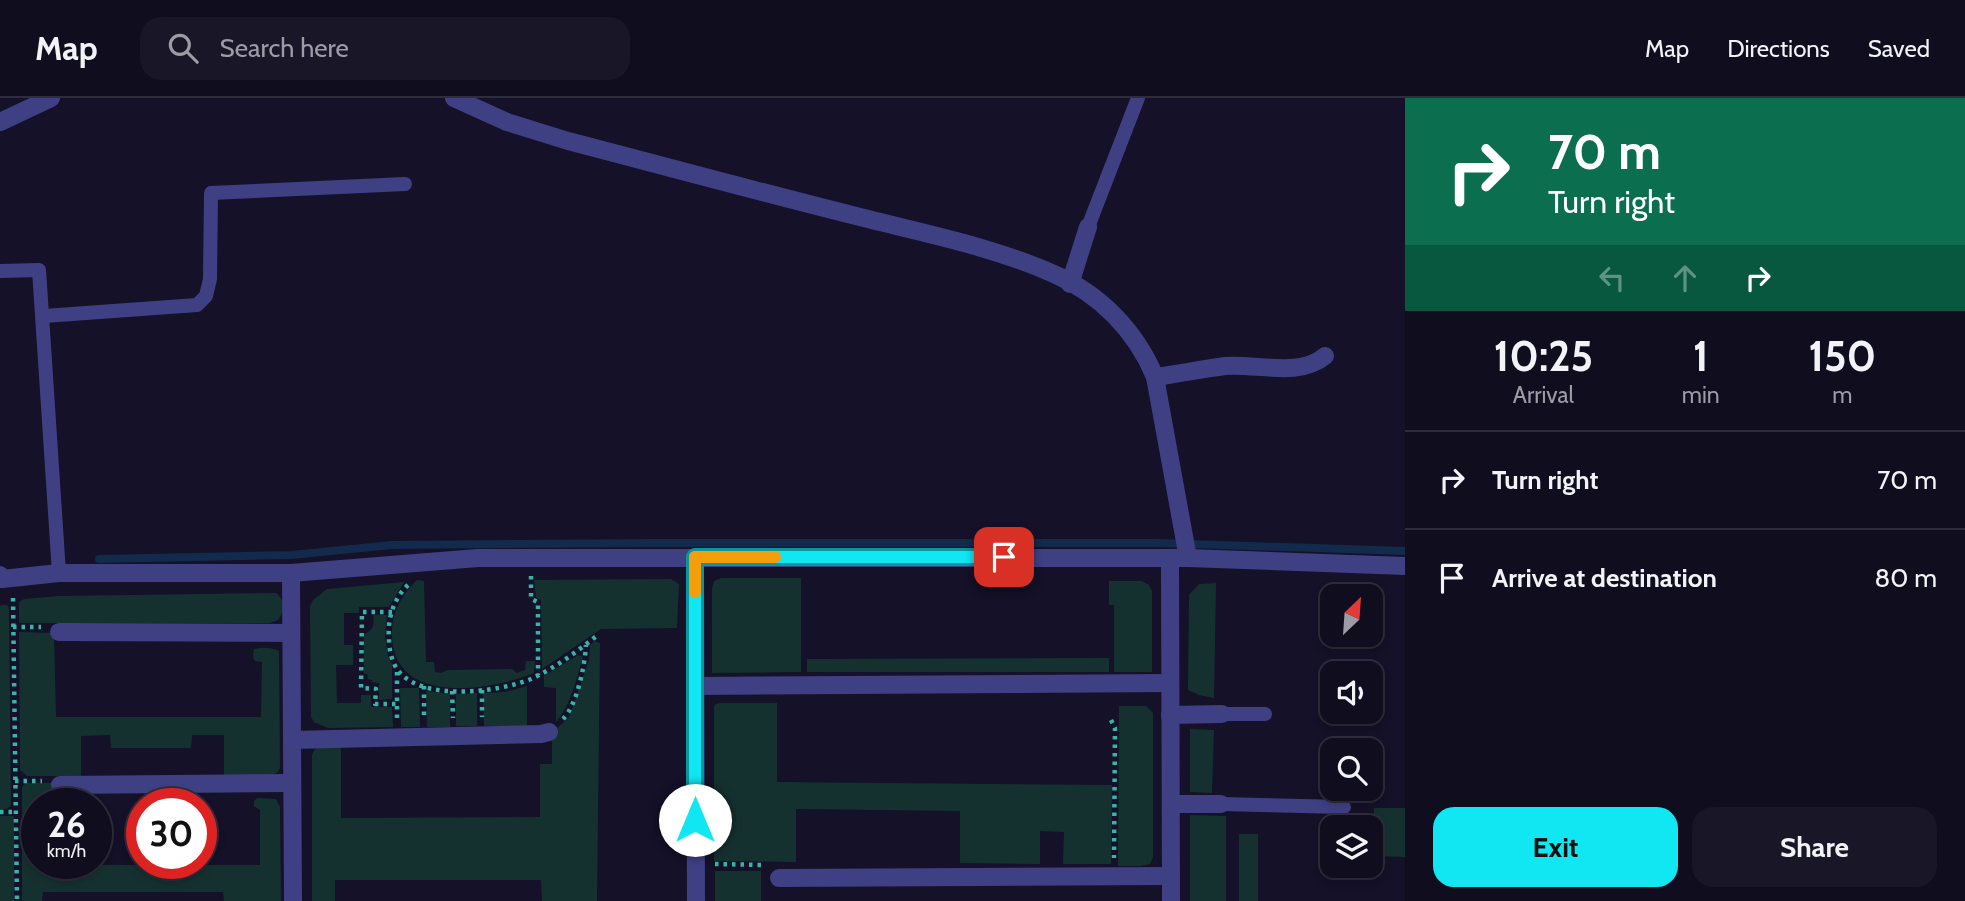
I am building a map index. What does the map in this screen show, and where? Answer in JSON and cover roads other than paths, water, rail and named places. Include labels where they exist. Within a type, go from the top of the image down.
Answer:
[{"type":"street","points":[[0,122],[51,98]]},
{"type":"street","points":[[462,100],[507,122],[568,141],[986,249],[1055,275],[1102,304],[1130,332],[1147,357],[1155,377],[1188,558]]},
{"type":"street","points":[[1070,284],[1088,227]]},
{"type":"street","points":[[1155,377],[1226,366],[1296,368],[1316,364],[1325,356]]},
{"type":"street","points":[[695,557],[695,901]]},
{"type":"street","points":[[1,578],[59,573],[291,573],[478,558],[1188,558],[1405,566]]},
{"type":"street","points":[[1170,559],[1171,901]]},
{"type":"street","points":[[291,573],[293,901]]},
{"type":"street","points":[[59,632],[291,634]]},
{"type":"street","points":[[695,686],[1170,683]]},
{"type":"street","points":[[1170,715],[1222,714]]},
{"type":"street","points":[[292,740],[549,732]]},
{"type":"street","points":[[60,785],[292,783]]},
{"type":"street","points":[[1171,804],[1221,804]]},
{"type":"street","points":[[779,877],[1171,876]]},
{"type":"lane","points":[[1088,227],[1138,98]]},
{"type":"lane","points":[[44,316],[197,305],[206,296],[210,279],[211,193],[405,184]]},
{"type":"lane","points":[[0,271],[39,270],[59,573]]},
{"type":"lane","points":[[1222,714],[1265,713]]},
{"type":"lane","points":[[1221,804],[1344,807]]},
{"type":"waterway","points":[[99,559],[291,555],[392,545],[651,543],[1159,543],[1405,551]]}]
